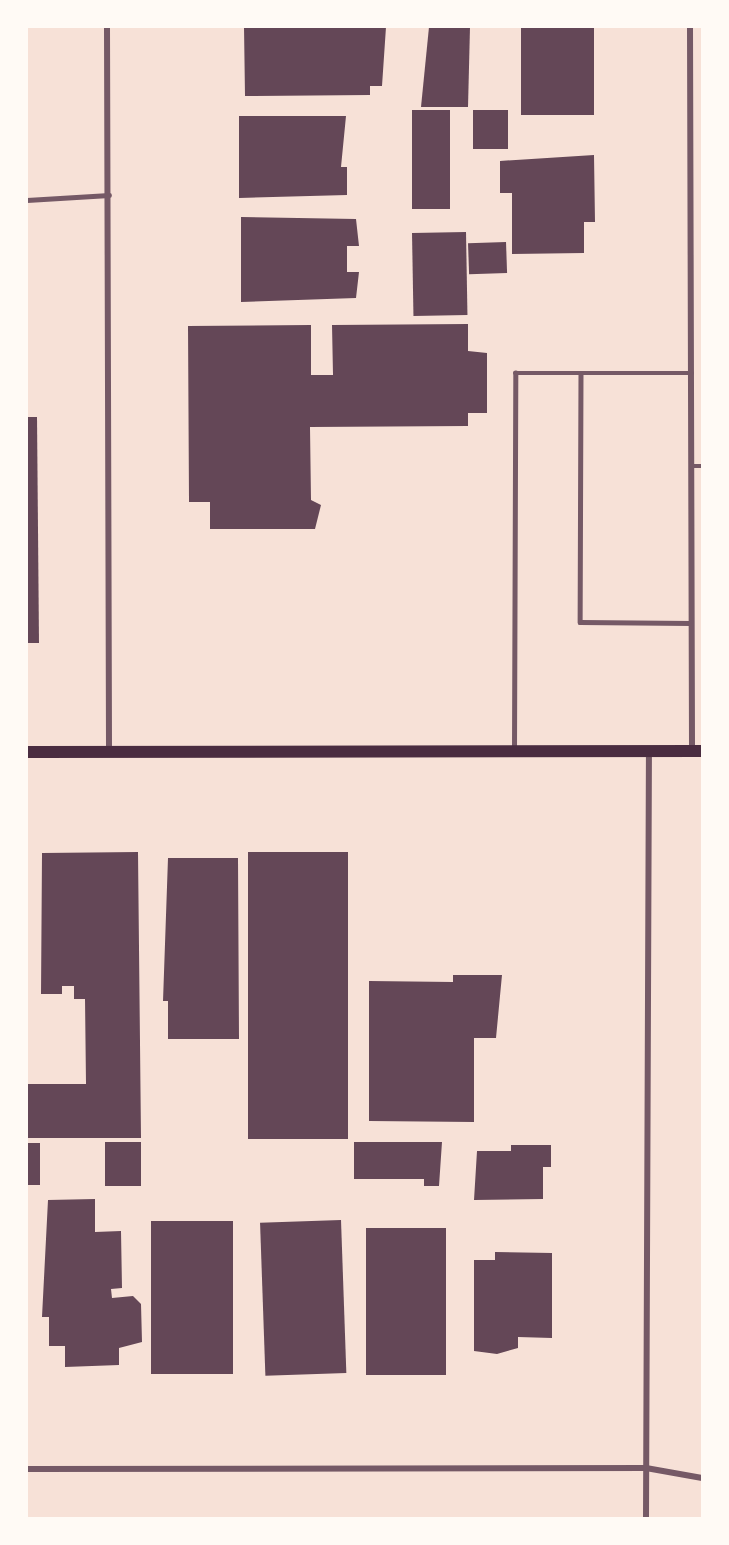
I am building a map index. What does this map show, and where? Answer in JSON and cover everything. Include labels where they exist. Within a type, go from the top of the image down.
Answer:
[{"type":"main road","points":[[27,752],[697,751]]},
{"type":"street","points":[[107,27],[109,752]]},
{"type":"street","points":[[690,27],[691,623],[697,751]]},
{"type":"street","points":[[646,1518],[649,751]]},
{"type":"street","points":[[27,1469],[646,1468],[702,1478]]},
{"type":"lane","points":[[27,200],[109,195]]},
{"type":"lane","points":[[514,751],[515,373],[692,373]]},
{"type":"lane","points":[[580,373],[580,622],[691,623]]},
{"type":"lane","points":[[691,466],[702,466]]},
{"type":"building","points":[[244,27],[386,27],[382,86],[370,86],[370,95],[245,96]]},
{"type":"building","points":[[429,27],[470,27],[468,107],[421,107]]},
{"type":"building","points":[[521,28],[594,28],[594,115],[521,115]]},
{"type":"building","points":[[412,110],[450,110],[450,209],[412,209]]},
{"type":"building","points":[[473,110],[508,110],[508,149],[473,149]]},
{"type":"building","points":[[239,116],[346,116],[341,167],[347,167],[347,195],[239,198]]},
{"type":"building","points":[[594,155],[595,222],[584,222],[584,253],[512,254],[512,193],[500,193],[500,161]]},
{"type":"building","points":[[241,217],[356,219],[359,246],[347,246],[347,272],[359,272],[356,298],[241,302]]},
{"type":"building","points":[[466,232],[467,315],[413,316],[412,233]]},
{"type":"building","points":[[506,242],[507,273],[469,274],[468,243]]},
{"type":"building","points":[[468,324],[468,351],[487,353],[487,413],[468,413],[468,426],[310,427],[311,500],[321,505],[315,529],[210,529],[210,502],[189,502],[188,326],[311,325],[311,375],[333,375],[332,325]]},
{"type":"building","points":[[27,417],[37,417],[39,643],[27,643]]},
{"type":"building","points":[[138,852],[141,1138],[27,1138],[27,1084],[86,1084],[85,999],[74,999],[74,986],[62,986],[62,994],[41,994],[42,853]]},
{"type":"building","points":[[248,852],[348,852],[348,1139],[248,1139]]},
{"type":"building","points":[[168,858],[238,858],[239,1039],[168,1039],[168,1001],[163,1001]]},
{"type":"building","points":[[453,975],[502,975],[496,1038],[474,1038],[474,1122],[369,1121],[369,981],[453,982]]},
{"type":"building","points":[[105,1142],[141,1142],[141,1186],[105,1186]]},
{"type":"building","points":[[354,1142],[442,1142],[439,1186],[424,1186],[424,1179],[354,1179]]},
{"type":"building","points":[[27,1143],[40,1143],[40,1185],[27,1185]]},
{"type":"building","points":[[511,1145],[551,1145],[551,1167],[543,1167],[543,1199],[474,1200],[477,1151],[511,1151]]},
{"type":"building","points":[[95,1199],[95,1232],[121,1231],[122,1288],[111,1289],[112,1298],[133,1296],[141,1304],[142,1342],[119,1348],[119,1365],[65,1367],[65,1346],[49,1346],[49,1317],[42,1317],[48,1200]]},
{"type":"building","points":[[341,1220],[346,1373],[265,1376],[260,1223]]},
{"type":"building","points":[[151,1221],[233,1221],[233,1374],[151,1374]]},
{"type":"building","points":[[366,1228],[446,1228],[446,1375],[366,1375]]},
{"type":"building","points":[[495,1252],[552,1253],[552,1338],[518,1337],[518,1348],[497,1354],[474,1351],[474,1260],[495,1260]]}]
